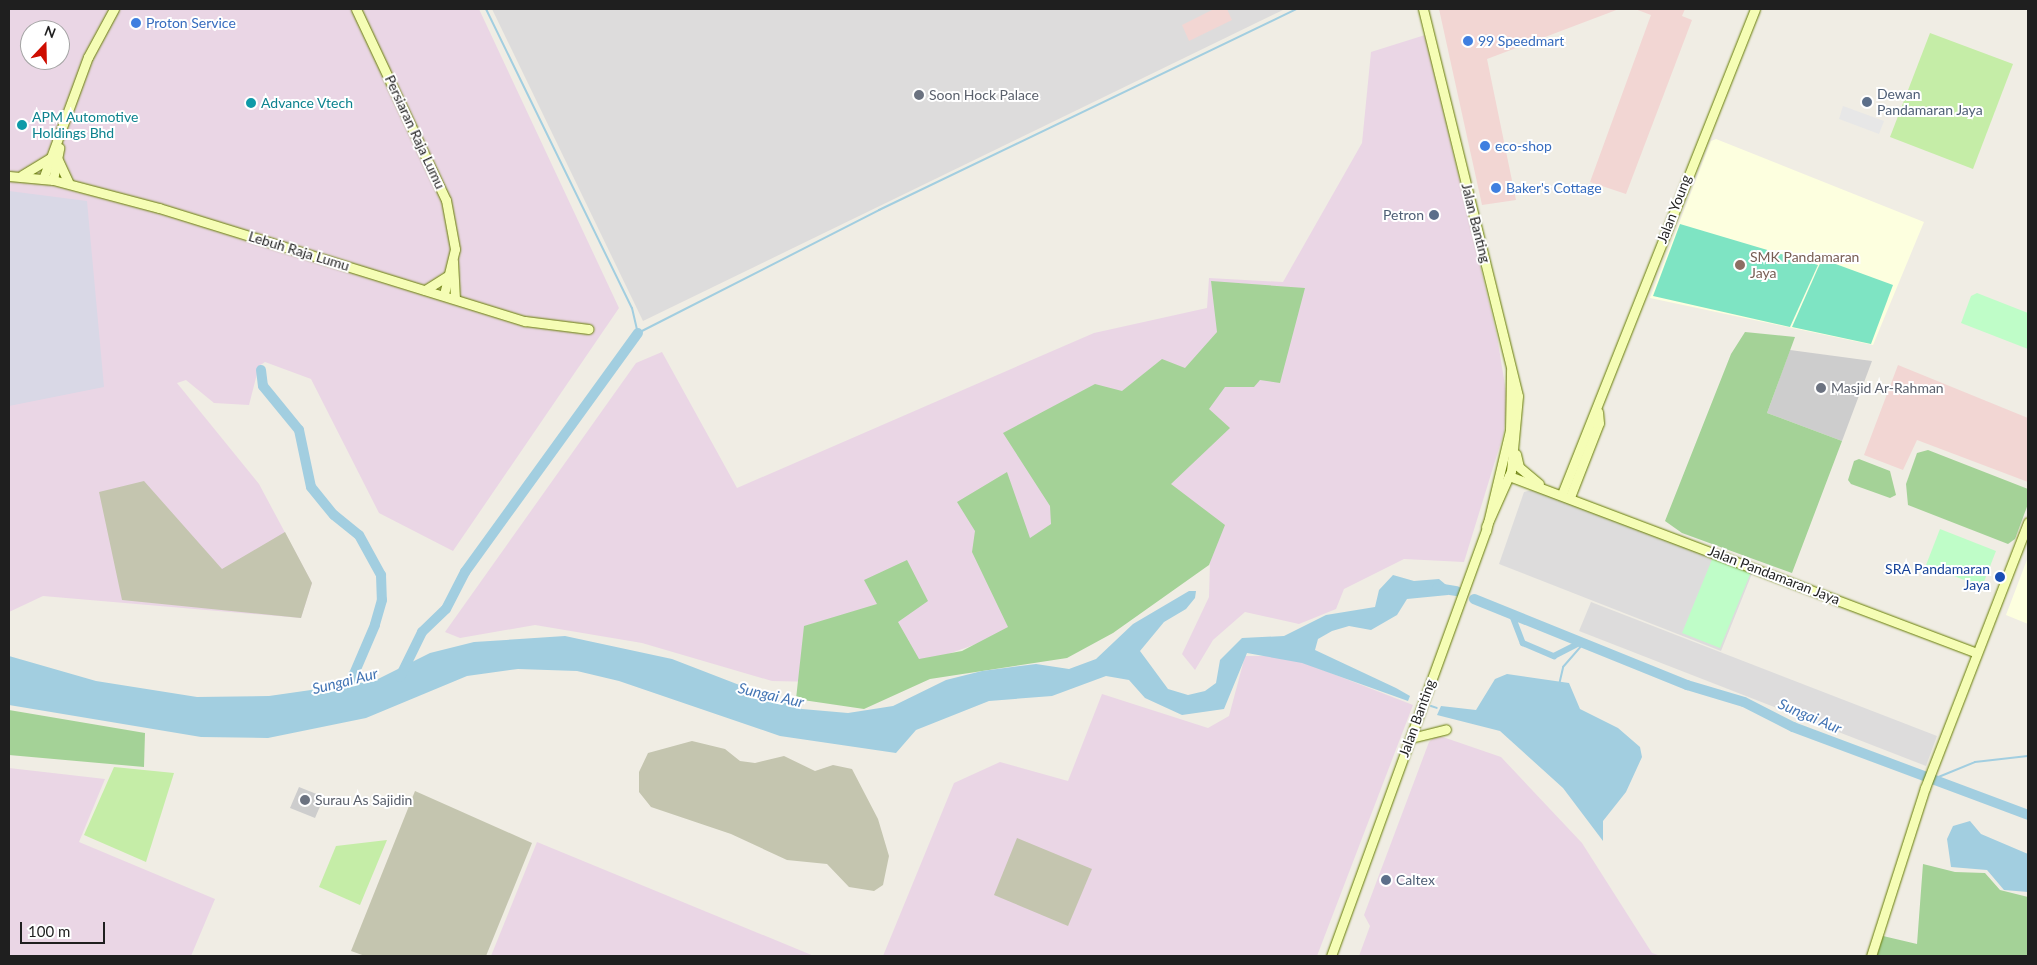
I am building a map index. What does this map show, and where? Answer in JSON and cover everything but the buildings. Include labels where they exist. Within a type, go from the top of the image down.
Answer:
[{"type":"main road","points":[[48,179],[88,57],[114,9]]},
{"type":"main road","name":"Persiaran Raja Lumu","points":[[356,9],[441,184],[454,242],[452,276]]},
{"type":"main road","name":"Jalan Banting","points":[[1331,956],[1486,527],[1497,478],[1513,441],[1518,396],[1423,9]]},
{"type":"main road","name":"Jalan Young","points":[[1566,495],[1599,423],[1598,412],[1755,9]]},
{"type":"main road","points":[[22,175],[55,157]]},
{"type":"main road","points":[[55,157],[69,184]]},
{"type":"main road","name":"Lebuh Raja Lumu","points":[[9,176],[22,175],[69,184],[425,290],[444,294],[552,328],[588,329]]},
{"type":"main road","points":[[425,290],[452,276]]},
{"type":"main road","points":[[444,294],[452,276]]},
{"type":"main road","points":[[452,276],[455,298]]},
{"type":"main road","points":[[452,276],[469,302]]},
{"type":"main road","points":[[1486,527],[1503,494],[1513,441]]},
{"type":"main road","points":[[1513,441],[1520,468],[1536,484]]},
{"type":"main road","points":[[1493,498],[1508,474]]},
{"type":"main road","name":"Jalan Pandamaran Jaya","points":[[1508,474],[1977,653]]},
{"type":"main road","points":[[1503,494],[1514,485],[1536,484]]},
{"type":"main road","points":[[1871,956],[1925,788],[2028,522]]},
{"type":"main road","points":[[1411,738],[1446,729]]},
{"type":"shaded area","points":[[9,9],[479,9],[619,308],[453,551],[379,513],[311,379],[265,362],[259,366],[249,405],[214,403],[186,380],[177,383],[259,484],[312,583],[301,618],[43,596],[9,612]]},
{"type":"shaded area","points":[[492,9],[1285,9],[643,321]]},
{"type":"shaded area","points":[[1214,9],[1227,9],[1232,20],[1189,41],[1182,25]]},
{"type":"shaded area","points":[[1439,9],[1619,9],[1487,59],[1516,200],[1482,205]]},
{"type":"shaded area","points":[[1635,9],[1685,9],[1682,16],[1692,20],[1626,194],[1590,182],[1651,15]]},
{"type":"shaded area","points":[[1425,35],[1497,336],[1507,398],[1504,432],[1464,562],[1404,559],[1344,589],[1336,609],[1299,624],[1245,612],[1213,640],[1195,670],[1182,654],[1209,597],[1211,525],[1016,630],[866,683],[772,681],[642,643],[535,625],[460,638],[445,632],[636,363],[662,352],[737,488],[1094,333],[1207,308],[1209,278],[1283,282],[1362,143],[1371,52]]},
{"type":"shaded area","points":[[1843,106],[1884,121],[1879,134],[1839,119]]},
{"type":"shaded area","name":"SMK Pandamaran Jaya","points":[[1716,139],[1924,222],[1873,345],[1650,298],[1711,141]]},
{"type":"shaded area","points":[[9,191],[87,201],[104,387],[9,406]]},
{"type":"shaded area","points":[[1790,350],[1872,361],[1842,441],[1767,413]]},
{"type":"shaded area","points":[[1898,365],[2028,418],[2028,482],[1917,440],[1903,470],[1864,455]]},
{"type":"shaded area","points":[[144,481],[222,569],[285,532],[312,583],[301,618],[122,600],[99,492]]},
{"type":"shaded area","points":[[1532,490],[1753,571],[1721,651],[1499,564],[1524,492]]},
{"type":"shaded area","points":[[2028,557],[2028,624],[2006,615]]},
{"type":"shaded area","points":[[1591,602],[1937,736],[1926,766],[1579,631]]},
{"type":"shaded area","points":[[1245,656],[1287,656],[1413,705],[1317,956],[883,956],[954,783],[1000,762],[1068,781],[1102,694],[1208,728],[1229,716]]},
{"type":"shaded area","points":[[1437,735],[1501,757],[1582,843],[1652,953],[1661,956],[1359,956],[1370,926],[1364,915],[1429,742]]},
{"type":"shaded area","points":[[692,741],[725,749],[740,761],[755,763],[784,756],[815,771],[833,765],[852,769],[878,819],[889,856],[883,885],[874,891],[849,887],[827,864],[787,860],[731,834],[651,807],[639,792],[639,772],[648,753]]},
{"type":"shaded area","points":[[9,768],[105,779],[79,842],[215,899],[191,956],[9,956]]},
{"type":"shaded area","points":[[299,787],[324,797],[315,818],[290,808]]},
{"type":"shaded area","points":[[415,791],[532,843],[486,956],[365,956],[351,951]]},
{"type":"shaded area","points":[[1017,838],[1092,869],[1068,926],[994,895]]},
{"type":"shaded area","points":[[537,842],[814,956],[491,956]]},
{"type":"green space","points":[[1930,33],[2013,64],[1973,169],[1890,137]]},
{"type":"green space","points":[[1680,224],[1818,265],[1790,327],[1653,296]]},
{"type":"green space","points":[[1822,259],[1893,285],[1871,344],[1792,327]]},
{"type":"green space","points":[[1211,281],[1305,288],[1280,383],[1260,380],[1254,387],[1225,387],[1209,409],[1230,428],[1171,484],[1225,525],[1209,565],[1113,633],[1067,658],[930,679],[864,709],[796,699],[804,626],[877,604],[864,580],[907,560],[928,601],[898,622],[919,659],[962,651],[1008,627],[972,552],[975,531],[957,502],[1007,472],[1030,538],[1051,524],[1050,506],[1003,433],[1095,384],[1122,391],[1162,359],[1185,368],[1217,332]]},
{"type":"green space","points":[[1977,293],[2028,313],[2028,349],[1961,323],[1971,296]]},
{"type":"green space","points":[[1745,332],[1795,337],[1767,413],[1842,441],[1792,573],[1682,533],[1665,521],[1731,354]]},
{"type":"green space","points":[[1928,450],[2028,489],[2028,504],[2015,539],[2008,544],[1908,505],[1906,484],[1917,453]]},
{"type":"green space","points":[[1859,459],[1890,471],[1896,495],[1890,498],[1851,484],[1848,480],[1854,461]]},
{"type":"green space","points":[[1940,529],[1996,551],[1982,587],[1926,565]]},
{"type":"green space","points":[[1713,557],[1751,572],[1720,648],[1682,633]]},
{"type":"green space","points":[[9,710],[145,733],[144,767],[9,755]]},
{"type":"green space","points":[[114,767],[174,773],[146,862],[84,835]]},
{"type":"green space","points":[[387,840],[360,905],[319,887],[336,846]]},
{"type":"green space","points":[[1923,864],[1955,872],[1985,873],[2000,890],[2028,897],[2028,956],[1877,956],[1883,936],[1917,944]]},
{"type":"water","points":[[1393,575],[1414,581],[1439,579],[1451,589],[1448,595],[1407,599],[1397,615],[1371,630],[1349,626],[1332,631],[1318,639],[1315,650],[1396,688],[1410,696],[1408,701],[1302,663],[1247,653],[1224,709],[1182,715],[1145,698],[1129,680],[1106,676],[1052,696],[989,701],[916,730],[896,753],[780,736],[619,681],[577,671],[518,669],[467,676],[366,718],[268,738],[201,737],[9,705],[9,656],[96,681],[197,697],[269,696],[374,681],[430,653],[474,642],[565,636],[672,659],[802,709],[848,713],[893,706],[946,680],[982,671],[1036,664],[1069,669],[1096,659],[1133,624],[1189,591],[1196,591],[1195,598],[1186,609],[1164,622],[1140,651],[1168,689],[1188,695],[1205,691],[1216,683],[1220,660],[1242,638],[1284,636],[1326,615],[1375,607],[1379,590]]},
{"type":"water","points":[[1507,674],[1569,683],[1580,709],[1618,728],[1640,747],[1642,757],[1626,792],[1603,821],[1603,841],[1563,788],[1500,731],[1437,715],[1441,706],[1476,710],[1495,679]]},
{"type":"water","points":[[1970,821],[1981,834],[2028,854],[2028,892],[2004,890],[1987,870],[1951,867],[1947,839],[1953,826]]},
{"type":"waterway","points":[[486,9],[632,308],[638,333],[879,210],[1296,9]]},
{"type":"waterway","points":[[400,677],[422,632],[446,609],[465,572],[638,333]]},
{"type":"waterway","points":[[261,370],[263,386],[299,430],[311,487],[334,515],[359,535],[381,575],[382,600],[375,625],[345,695]]},
{"type":"waterway","name":"Sungai Aur","points":[[1437,588],[1457,591]]},
{"type":"waterway","name":"Sungai Aur","points":[[1474,599],[1687,685],[1744,702],[1793,727],[2028,815]]},
{"type":"waterway","name":"Sungai Aur","points":[[1512,614],[1523,643],[1554,656],[1581,642]]},
{"type":"waterway","points":[[1559,685],[1563,667],[1584,643]]},
{"type":"waterway","points":[[1431,706],[1437,708]]},
{"type":"waterway","points":[[1936,778],[1975,762],[2028,756]]},
{"type":"place","name":"Proton Service","points":[[136,23]]},
{"type":"place","name":"99 Speedmart","points":[[1468,41]]},
{"type":"place","name":"Soon Hock Palace","points":[[919,95]]},
{"type":"place","name":"Dewan Pandamaran Jaya","points":[[1867,102]]},
{"type":"place","name":"Advance Vtech","points":[[251,103]]},
{"type":"place","name":"APM Automotive Holdings Bhd","points":[[22,125]]},
{"type":"place","name":"eco-shop","points":[[1485,146]]},
{"type":"place","name":"Baker's Cottage","points":[[1496,188]]},
{"type":"place","name":"Petron","points":[[1434,215]]},
{"type":"place","name":"SMK Pandamaran Jaya","points":[[1740,265]]},
{"type":"place","name":"Masjid Ar-Rahman","points":[[1821,388]]},
{"type":"place","name":"SRA Pandamaran Jaya","points":[[2000,577]]},
{"type":"place","name":"Surau As Sajidin","points":[[305,800]]},
{"type":"place","name":"Caltex","points":[[1386,880]]}]
